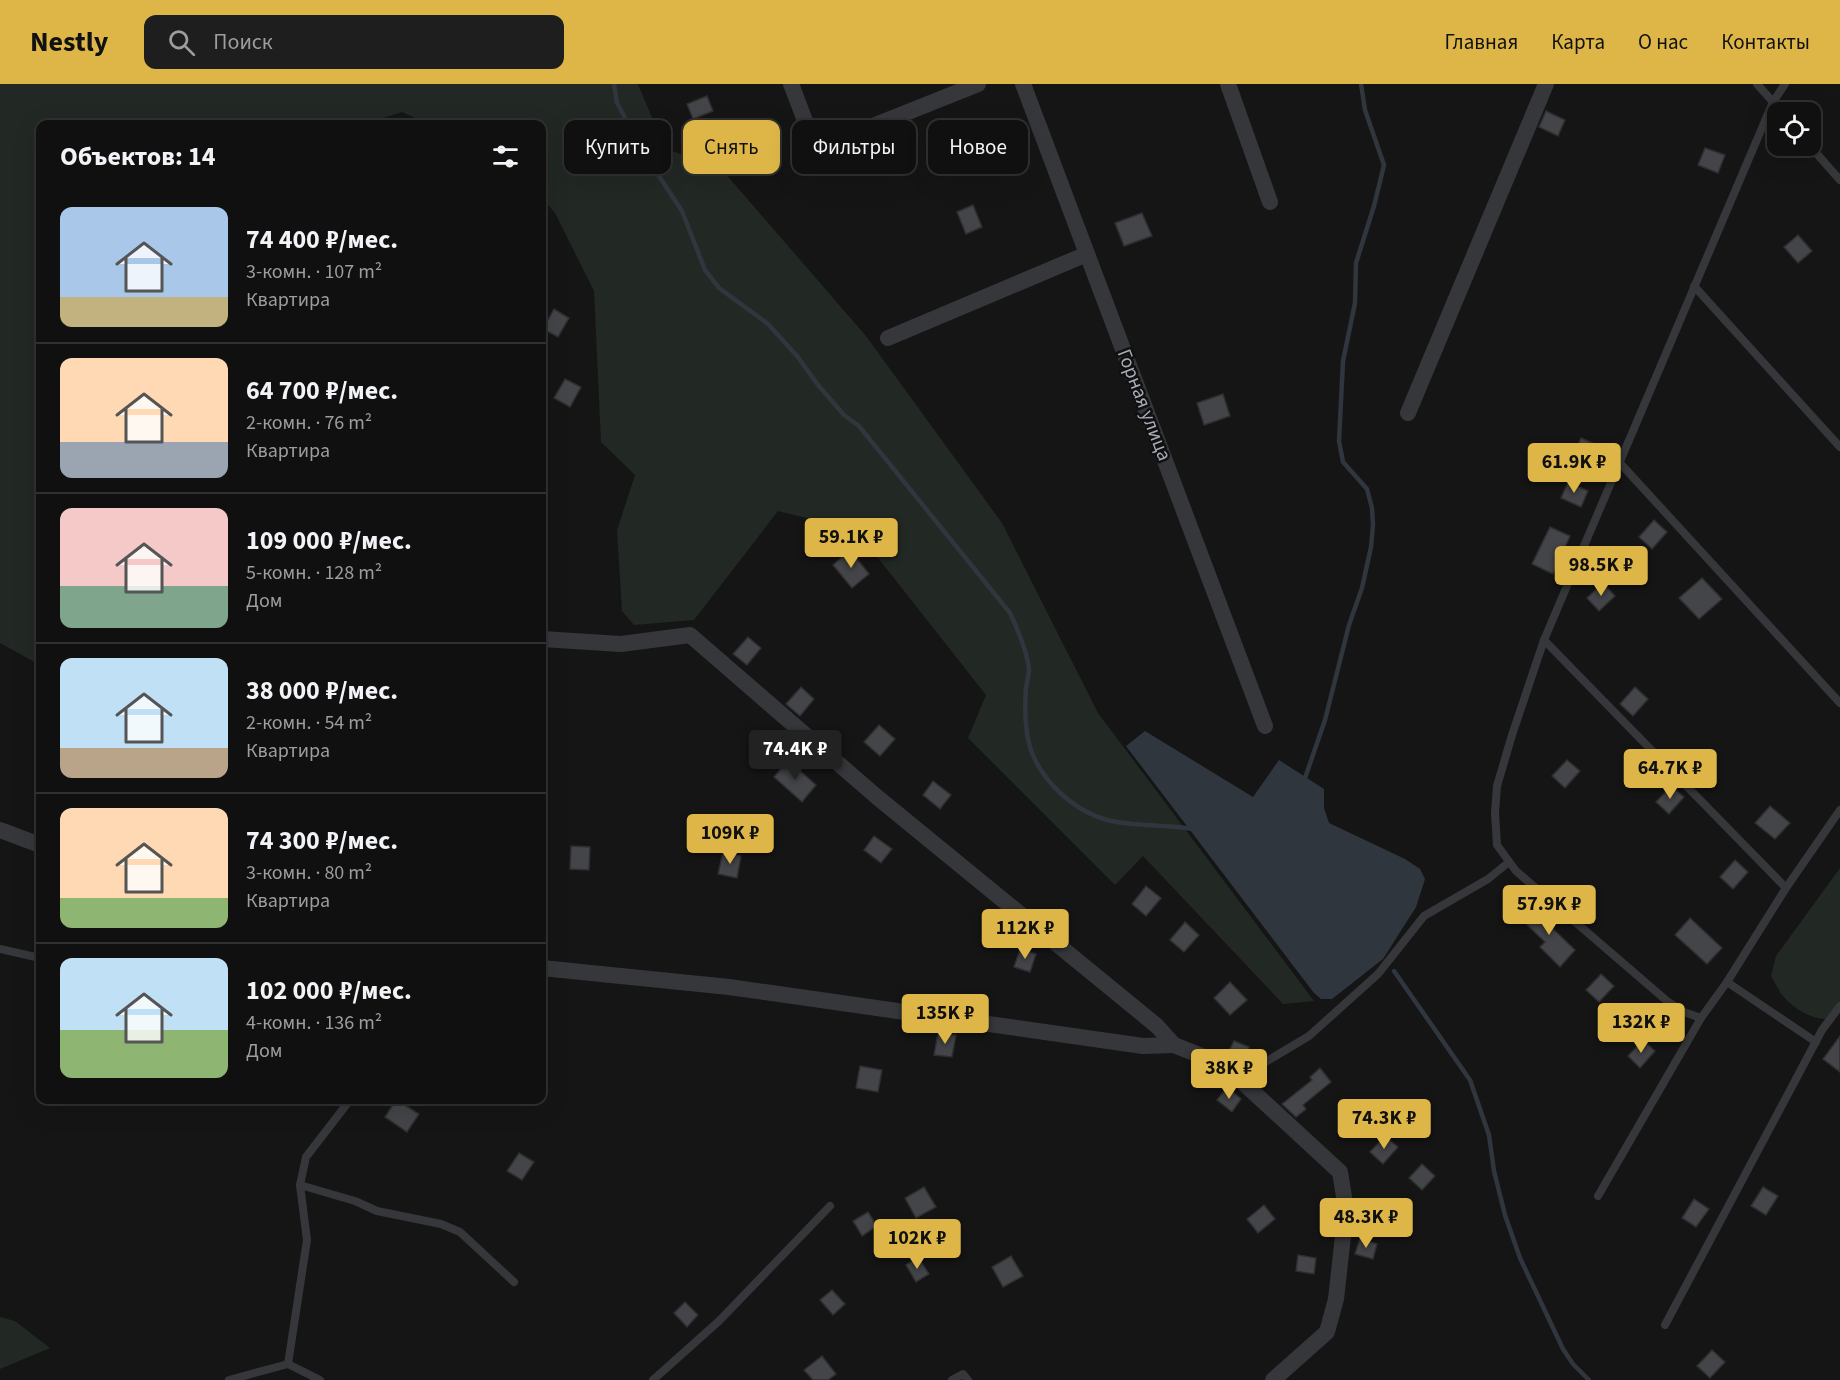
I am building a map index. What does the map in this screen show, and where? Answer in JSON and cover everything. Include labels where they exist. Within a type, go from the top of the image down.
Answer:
[{"type":"street","points":[[792,84],[812,139],[828,144],[978,84]]},
{"type":"street","name":"Горная улица","points":[[1023,84],[1265,726]]},
{"type":"street","points":[[1228,84],[1270,202]]},
{"type":"street","points":[[1408,412],[1546,84]]},
{"type":"street","points":[[888,338],[1087,254]]},
{"type":"street","points":[[546,639],[621,644],[690,635],[877,797],[1157,1026],[1174,1045]]},
{"type":"street","points":[[0,830],[36,844]]},
{"type":"street","points":[[546,968],[729,987],[1143,1046],[1174,1045],[1224,1065],[1340,1172],[1346,1209],[1336,1299],[1327,1332],[1273,1380]]},
{"type":"lane","points":[[1757,84],[1773,102],[1785,84]]},
{"type":"lane","points":[[1701,1018],[1684,1012],[1667,1001],[1516,871],[1497,844],[1495,813],[1497,786],[1544,640],[1767,116]]},
{"type":"lane","points":[[1819,156],[1840,180]]},
{"type":"lane","points":[[1694,286],[1840,447]]},
{"type":"lane","points":[[1619,462],[1840,704]]},
{"type":"lane","points":[[1544,640],[1786,888]]},
{"type":"lane","points":[[1599,1196],[1701,1018],[1840,810]]},
{"type":"lane","points":[[1224,1065],[1252,1070],[1309,1036],[1378,974],[1424,916],[1488,879],[1509,862]]},
{"type":"lane","points":[[0,949],[36,957]]},
{"type":"lane","points":[[1727,982],[1816,1042]]},
{"type":"lane","points":[[1665,1325],[1822,1030],[1840,1006]]},
{"type":"lane","points":[[288,1364],[307,1240],[300,1185],[306,1157],[347,1104]]},
{"type":"lane","points":[[300,1185],[355,1201],[377,1211],[441,1224],[460,1232],[514,1282]]},
{"type":"lane","points":[[653,1380],[719,1321],[831,1206]]},
{"type":"lane","points":[[229,1380],[288,1364],[320,1380]]},
{"type":"lane","points":[[952,1380],[963,1374],[968,1380]]},
{"type":"shaded area","points":[[0,84],[638,84],[653,120],[564,120],[564,174],[671,174],[671,151],[683,154],[683,174],[726,174],[866,336],[1002,523],[1098,713],[1314,1001],[1283,1004],[1143,856],[1115,885],[968,738],[986,695],[856,530],[778,511],[694,620],[634,625],[622,611],[617,530],[635,475],[601,442],[594,291],[555,213],[546,203],[546,120],[419,120],[402,112],[377,120],[36,120],[36,663],[0,643]]},
{"type":"shaded area","points":[[1145,731],[1253,797],[1279,760],[1324,789],[1324,808],[1329,823],[1405,859],[1420,869],[1425,879],[1416,907],[1383,959],[1332,999],[1321,999],[1314,993],[1126,746]]},
{"type":"shaded area","points":[[1840,868],[1840,1009],[1829,1019],[1823,1019],[1804,1013],[1787,1001],[1771,976],[1776,956]]},
{"type":"shaded area","points":[[0,1317],[15,1321],[50,1348],[0,1369]]},
{"type":"building","points":[[707,96],[713,111],[693,119],[687,104]]},
{"type":"building","points":[[1546,111],[1565,120],[1558,136],[1539,127]]},
{"type":"building","points":[[1705,148],[1725,155],[1718,173],[1698,165]]},
{"type":"building","points":[[973,205],[982,227],[966,234],[957,212]]},
{"type":"building","points":[[1142,213],[1152,236],[1124,246],[1115,223]]},
{"type":"building","points":[[1798,235],[1812,251],[1798,263],[1784,247]]},
{"type":"building","points":[[554,309],[569,318],[558,337],[546,331],[546,324]]},
{"type":"building","points":[[565,379],[581,387],[570,407],[554,398]]},
{"type":"building","points":[[1223,394],[1230,416],[1204,425],[1197,403]]},
{"type":"building","points":[[1581,438],[1601,447],[1594,463],[1574,454]]},
{"type":"building","points":[[1568,482],[1588,491],[1581,507],[1561,498]]},
{"type":"building","points":[[1654,520],[1667,532],[1652,549],[1639,537]]},
{"type":"building","points":[[1550,527],[1570,536],[1553,574],[1532,564]]},
{"type":"building","points":[[850,550],[869,574],[852,588],[833,565]]},
{"type":"building","points":[[1702,578],[1722,599],[1699,619],[1679,598]]},
{"type":"building","points":[[1603,583],[1615,596],[1599,611],[1587,598]]},
{"type":"building","points":[[748,637],[761,648],[747,665],[733,654]]},
{"type":"building","points":[[801,687],[814,699],[800,716],[786,704]]},
{"type":"building","points":[[1635,687],[1648,699],[1633,716],[1620,704]]},
{"type":"building","points":[[879,725],[895,739],[880,756],[864,742]]},
{"type":"building","points":[[788,760],[816,785],[802,802],[774,777]]},
{"type":"building","points":[[1567,760],[1580,771],[1565,788],[1552,776]]},
{"type":"building","points":[[933,781],[951,795],[940,809],[923,795]]},
{"type":"building","points":[[1671,786],[1684,797],[1669,814],[1656,802]]},
{"type":"building","points":[[1770,806],[1790,823],[1775,839],[1755,823]]},
{"type":"building","points":[[874,836],[892,849],[881,863],[864,850]]},
{"type":"building","points":[[571,846],[590,847],[589,870],[570,869]]},
{"type":"building","points":[[723,852],[741,856],[737,878],[718,874]]},
{"type":"building","points":[[1735,860],[1748,872],[1733,889],[1720,877]]},
{"type":"building","points":[[1146,886],[1161,898],[1146,916],[1132,904]]},
{"type":"building","points":[[1537,904],[1550,916],[1545,921],[1575,950],[1560,967],[1540,947],[1545,942],[1522,920]]},
{"type":"building","points":[[1690,918],[1722,948],[1707,964],[1675,935]]},
{"type":"building","points":[[1185,922],[1199,935],[1184,952],[1170,940]]},
{"type":"building","points":[[1020,949],[1036,954],[1030,972],[1014,967]]},
{"type":"building","points":[[1601,974],[1614,986],[1599,1002],[1586,990]]},
{"type":"building","points":[[1230,982],[1247,1000],[1230,1015],[1214,998]]},
{"type":"building","points":[[938,1033],[956,1035],[952,1057],[934,1055]]},
{"type":"building","points":[[1840,1036],[1840,1072],[1823,1059]]},
{"type":"building","points":[[1643,1040],[1655,1051],[1640,1068],[1628,1056]]},
{"type":"building","points":[[1234,1041],[1249,1047],[1242,1062],[1227,1055]]},
{"type":"building","points":[[860,1066],[882,1070],[878,1092],[856,1088]]},
{"type":"building","points":[[1320,1068],[1331,1082],[1303,1105],[1306,1109],[1296,1117],[1282,1104],[1312,1080],[1310,1077]]},
{"type":"building","points":[[1227,1087],[1241,1099],[1232,1112],[1217,1100]]},
{"type":"building","points":[[393,1104],[403,1104],[419,1114],[407,1132],[385,1117]]},
{"type":"building","points":[[1385,1136],[1398,1147],[1383,1164],[1370,1152]]},
{"type":"building","points":[[519,1153],[534,1162],[522,1180],[507,1171]]},
{"type":"building","points":[[1422,1164],[1435,1176],[1422,1190],[1409,1178]]},
{"type":"building","points":[[924,1187],[936,1207],[916,1218],[905,1198]]},
{"type":"building","points":[[1763,1187],[1778,1196],[1766,1215],[1751,1206]]},
{"type":"building","points":[[1694,1199],[1709,1209],[1696,1227],[1682,1218]]},
{"type":"building","points":[[1264,1205],[1275,1219],[1258,1233],[1247,1219]]},
{"type":"building","points":[[868,1212],[877,1226],[862,1236],[853,1221]]},
{"type":"building","points":[[1360,1238],[1377,1244],[1373,1259],[1355,1254]]},
{"type":"building","points":[[1298,1255],[1316,1258],[1314,1274],[1296,1271]]},
{"type":"building","points":[[1011,1256],[1023,1276],[1003,1287],[992,1267]]},
{"type":"building","points":[[918,1257],[929,1274],[916,1282],[906,1265]]},
{"type":"building","points":[[832,1290],[845,1304],[833,1315],[820,1300]]},
{"type":"building","points":[[685,1302],[698,1315],[687,1327],[674,1313]]},
{"type":"building","points":[[1712,1350],[1725,1362],[1710,1378],[1697,1366]]},
{"type":"building","points":[[822,1356],[836,1374],[828,1380],[813,1380],[804,1370]]},
{"type":"waterway","points":[[614,84],[617,103],[647,158],[682,211],[705,270],[719,288],[768,324],[797,356],[844,415],[859,426],[1010,613],[1028,662],[1025,699],[1030,748],[1044,775],[1066,798],[1093,815],[1128,824],[1193,829]]},
{"type":"waterway","points":[[1304,781],[1325,720],[1349,625],[1362,588],[1371,547],[1373,525],[1372,508],[1367,489],[1343,462],[1339,441],[1343,361],[1355,303],[1356,263],[1384,165],[1365,110],[1361,84]]},
{"type":"waterway","points":[[1394,971],[1470,1080],[1489,1135],[1494,1171],[1505,1215],[1520,1258],[1563,1349],[1573,1364],[1589,1380]]}]
